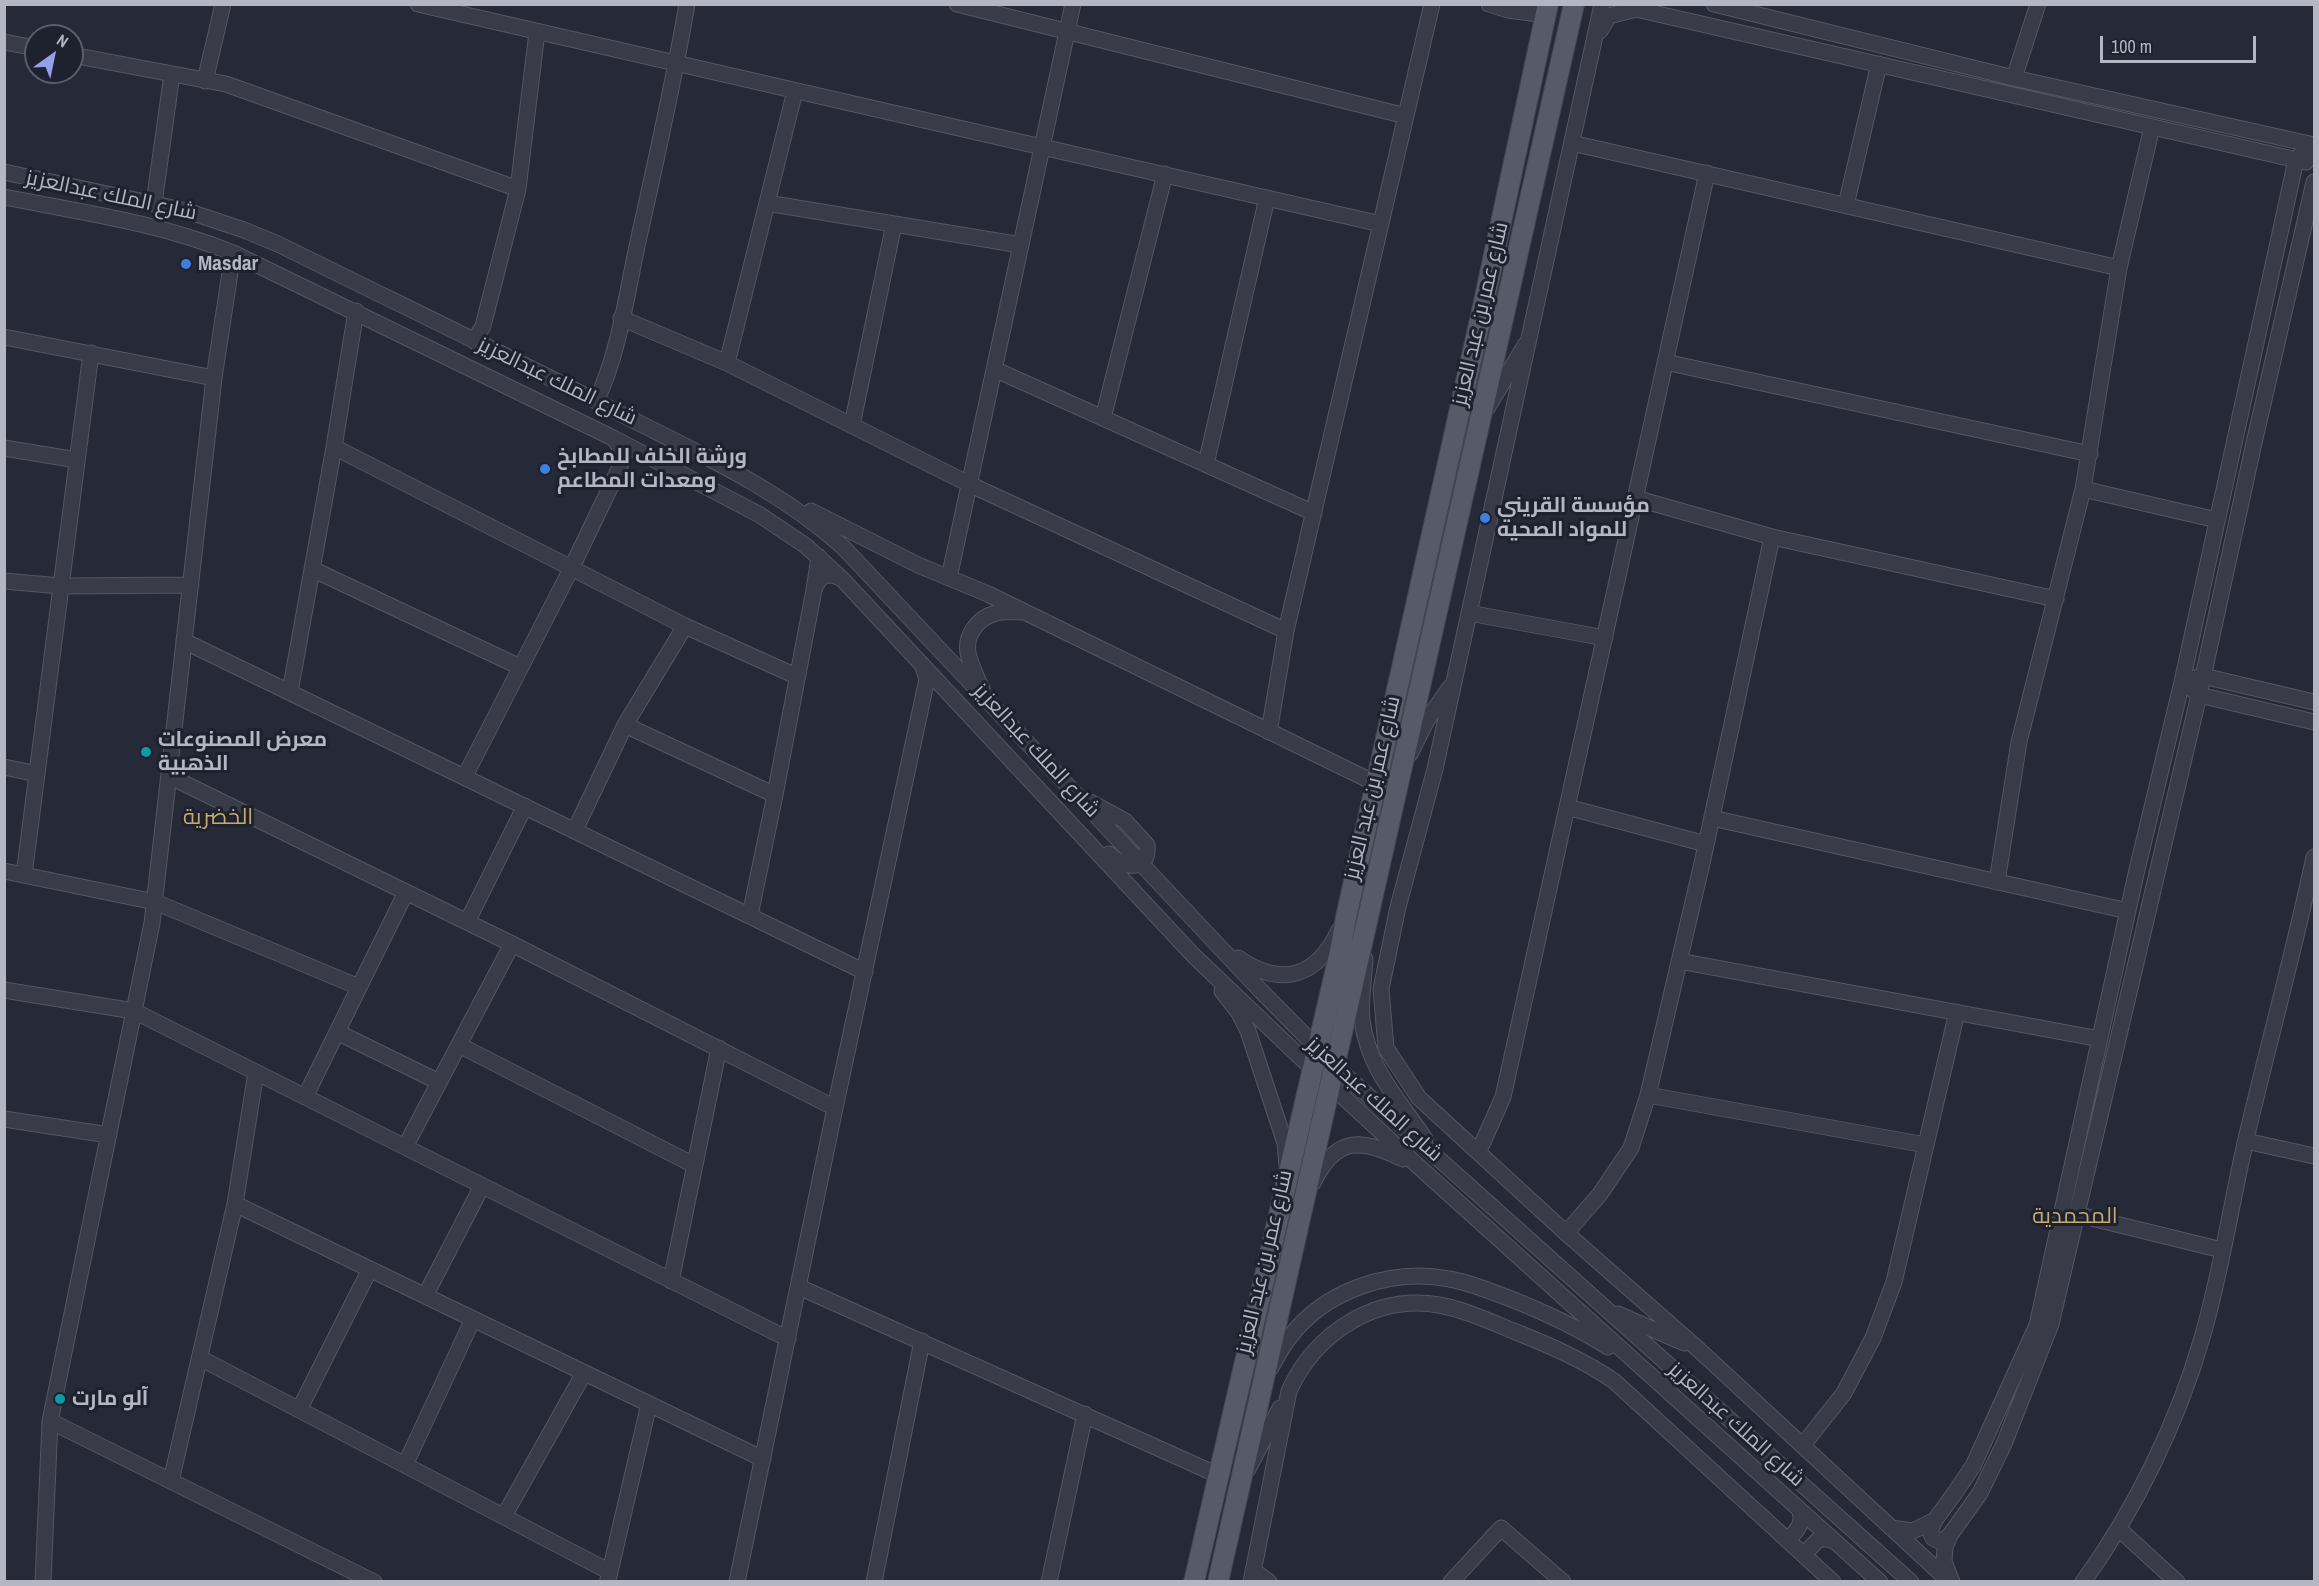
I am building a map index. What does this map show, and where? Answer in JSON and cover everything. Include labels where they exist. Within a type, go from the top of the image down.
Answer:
[{"type":"main road","name":"شارع عمر بن عبد العزيز","points":[[1218,1581],[1574,4]]},
{"type":"main road","name":"شارع عمر بن عبد العزيز","points":[[1194,1581],[1341,947],[1375,783],[1482,312],[1547,10]]},
{"type":"main road","points":[[1218,1475],[1230,1485],[1222,1526],[1223,1558]]},
{"type":"street","points":[[205,81],[223,4]]},
{"type":"street","points":[[418,4],[1381,224]]},
{"type":"street","points":[[596,401],[603,386],[621,318],[677,65],[687,4]]},
{"type":"street","points":[[957,4],[1406,116]]},
{"type":"street","points":[[949,578],[1073,4]]},
{"type":"street","points":[[1269,732],[1286,631],[1432,4]]},
{"type":"street","points":[[1489,4],[1508,10],[1547,10]]},
{"type":"street","points":[[1602,4],[1455,680],[1435,769],[1398,907],[1381,989],[1386,1048],[1419,1098],[1951,1581]]},
{"type":"street","points":[[1714,4],[2014,78],[2313,148]]},
{"type":"street","points":[[2014,78],[2038,4]]},
{"type":"street","points":[[1594,41],[1609,16],[1634,7],[2314,164]]},
{"type":"street","points":[[474,341],[483,326],[518,189],[537,32]]},
{"type":"street","points":[[4,42],[24,46]]},
{"type":"street","points":[[84,57],[226,84],[518,189]]},
{"type":"street","points":[[1846,205],[1879,64]]},
{"type":"street","points":[[154,202],[172,74]]},
{"type":"street","points":[[727,363],[795,91]]},
{"type":"street","points":[[1996,882],[2019,742],[2083,489],[2119,268],[2152,127]]},
{"type":"street","points":[[1572,143],[2119,268]]},
{"type":"street","points":[[2313,148],[2296,160],[2182,682],[2128,911],[2037,1325],[1973,1466],[1935,1520],[1930,1531],[1933,1538],[1941,1542],[1950,1535],[1980,1493],[2004,1444],[2051,1324],[2075,1214],[2199,695],[2253,443],[2314,182]]},
{"type":"street","name":"شارع الملك عبدالعزيز","points":[[4,172],[154,202],[217,220],[278,244],[596,401],[762,486],[801,511],[843,546],[1334,1065],[1911,1581]]},
{"type":"street","points":[[1479,1151],[1503,1097],[1707,173]]},
{"type":"street","points":[[1102,418],[1165,174]]},
{"type":"street","name":"شارع الملك عبدالعزيز","points":[[4,197],[132,222],[207,242],[232,253],[356,311],[613,438],[760,515],[819,557],[1194,956],[1418,1166],[1880,1581]]},
{"type":"street","points":[[1206,464],[1267,198]]},
{"type":"street","points":[[767,203],[1021,245]]},
{"type":"street","points":[[852,425],[894,224]]},
{"type":"street","points":[[43,1581],[50,1421],[155,902],[214,378],[232,253]]},
{"type":"street","points":[[290,692],[356,311]]},
{"type":"street","points":[[621,318],[727,363],[969,484],[1286,631]]},
{"type":"street","points":[[4,337],[214,378]]},
{"type":"street","points":[[1482,416],[1516,357],[1530,339]]},
{"type":"street","points":[[24,875],[91,353]]},
{"type":"street","points":[[1665,362],[2090,454]]},
{"type":"street","points":[[994,369],[1314,513]]},
{"type":"street","points":[[555,410],[592,419],[674,460],[680,461],[686,457],[687,450],[684,446]]},
{"type":"street","points":[[465,776],[572,567],[622,463],[621,449],[613,438]]},
{"type":"street","points":[[334,447],[685,626],[796,676]]},
{"type":"street","points":[[4,448],[78,460]]},
{"type":"street","points":[[762,486],[918,565],[1024,612],[1375,783]]},
{"type":"street","points":[[2083,489],[2217,520]]},
{"type":"street","points":[[1635,498],[1772,537],[2056,599]]},
{"type":"street","points":[[1566,1233],[1600,1194],[1631,1148],[1648,1095],[1712,818],[1772,537]]},
{"type":"street","points":[[750,915],[775,795],[819,557]]},
{"type":"street","points":[[312,569],[520,667]]},
{"type":"street","points":[[814,590],[824,575],[832,574],[843,580]]},
{"type":"street","points":[[4,581],[61,586],[191,585]]},
{"type":"street","points":[[985,697],[967,648],[970,634],[978,623],[989,615],[998,612],[1024,612]]},
{"type":"street","points":[[1469,613],[1605,638]]},
{"type":"street","points":[[574,830],[625,725],[685,626]]},
{"type":"street","points":[[184,641],[865,972]]},
{"type":"street","points":[[737,1581],[927,680],[923,667]]},
{"type":"street","points":[[2182,682],[2203,676],[2314,702]]},
{"type":"street","points":[[1401,773],[1427,720],[1455,680]]},
{"type":"street","points":[[2182,682],[2199,695],[2314,722]]},
{"type":"street","points":[[920,710],[926,700],[935,695],[945,696],[958,704]]},
{"type":"street","points":[[625,725],[775,795]]},
{"type":"street","points":[[1007,757],[1049,789],[1117,862],[1128,866],[1141,863]]},
{"type":"street","points":[[4,767],[37,774]]},
{"type":"street","points":[[169,776],[512,944],[835,1108]]},
{"type":"street","points":[[467,922],[525,806]]},
{"type":"street","points":[[1567,807],[1706,844]]},
{"type":"street","points":[[1712,818],[2128,911]]},
{"type":"street","points":[[2083,1581],[2119,1529],[2163,1442],[2186,1389],[2202,1337],[2246,1140],[2314,866]]},
{"type":"street","points":[[4,871],[155,902],[359,987]]},
{"type":"street","points":[[305,1097],[406,892]]},
{"type":"street","points":[[1218,944],[1257,970],[1281,976],[1293,975],[1305,970],[1324,956],[1346,916]]},
{"type":"street","points":[[1368,918],[1362,1018],[1369,1052],[1384,1083],[1439,1159]]},
{"type":"street","points":[[405,1147],[512,944]]},
{"type":"street","points":[[1194,956],[1239,1013],[1248,1031],[1285,1143],[1287,1177]]},
{"type":"street","points":[[1679,961],[2100,1039]]},
{"type":"street","points":[[4,990],[134,1011],[788,1340]]},
{"type":"street","points":[[1803,1445],[1844,1393],[1873,1338],[1894,1282],[1957,1012]]},
{"type":"street","points":[[337,1032],[439,1082]]},
{"type":"street","points":[[459,1045],[694,1166]]},
{"type":"street","points":[[671,1281],[719,1048]]},
{"type":"street","points":[[171,1481],[235,1204],[256,1072]]},
{"type":"street","points":[[1648,1095],[1926,1145]]},
{"type":"street","points":[[4,1119],[109,1135]]},
{"type":"street","points":[[2246,1140],[2314,1156]]},
{"type":"street","points":[[1303,1205],[1322,1166],[1334,1153],[1351,1146],[1375,1146],[1418,1166]]},
{"type":"street","points":[[425,1296],[482,1186]]},
{"type":"street","points":[[235,1204],[763,1460]]},
{"type":"street","points":[[2075,1214],[2222,1250]]},
{"type":"street","points":[[299,1410],[370,1269]]},
{"type":"street","points":[[1261,1385],[1289,1337],[1325,1304],[1368,1284],[1415,1276],[1467,1283],[1544,1312],[1587,1333],[1644,1370]]},
{"type":"street","points":[[799,1287],[1218,1475]]},
{"type":"street","points":[[1238,1488],[1298,1372],[1320,1344],[1350,1321],[1382,1308],[1402,1304],[1438,1305],[1461,1310],[1567,1353],[1591,1365],[1614,1381],[1833,1581]]},
{"type":"street","points":[[1605,1308],[1698,1349]]},
{"type":"street","points":[[405,1465],[472,1319]]},
{"type":"street","points":[[874,1581],[922,1341]]},
{"type":"street","points":[[200,1358],[504,1516],[609,1577],[649,1404]]},
{"type":"street","points":[[504,1516],[584,1373]]},
{"type":"street","points":[[1269,1581],[1252,1576],[1289,1391]]},
{"type":"street","points":[[1049,1581],[1085,1414]]},
{"type":"street","points":[[50,1421],[374,1581]]},
{"type":"street","points":[[1788,1540],[1800,1525],[1802,1515],[1799,1509]]},
{"type":"street","points":[[1891,1528],[1912,1531],[1935,1520]]},
{"type":"street","points":[[1451,1581],[1501,1528],[1563,1581]]},
{"type":"street","points":[[2119,1529],[2177,1581]]},
{"type":"street","points":[[1950,1535],[1944,1555],[1951,1581]]},
{"type":"street","points":[[1804,1554],[1819,1539],[1835,1542]]},
{"type":"place","name":"Masdar","points":[[186,264]]},
{"type":"place","name":"ورشة الخلف للمطابخ ومعدات المطاعم","points":[[545,469]]},
{"type":"place","name":"مؤسسة القريني للمواد الصحيه","points":[[1485,518]]},
{"type":"place","name":"معرض المصنوعات الذهبية","points":[[146,752]]},
{"type":"place","name":"آلو مارت","points":[[60,1399]]},
{"type":"district","name":"الخضرية","points":[[218,818]]},
{"type":"district","name":"المحمدية","points":[[2075,1217]]}]
